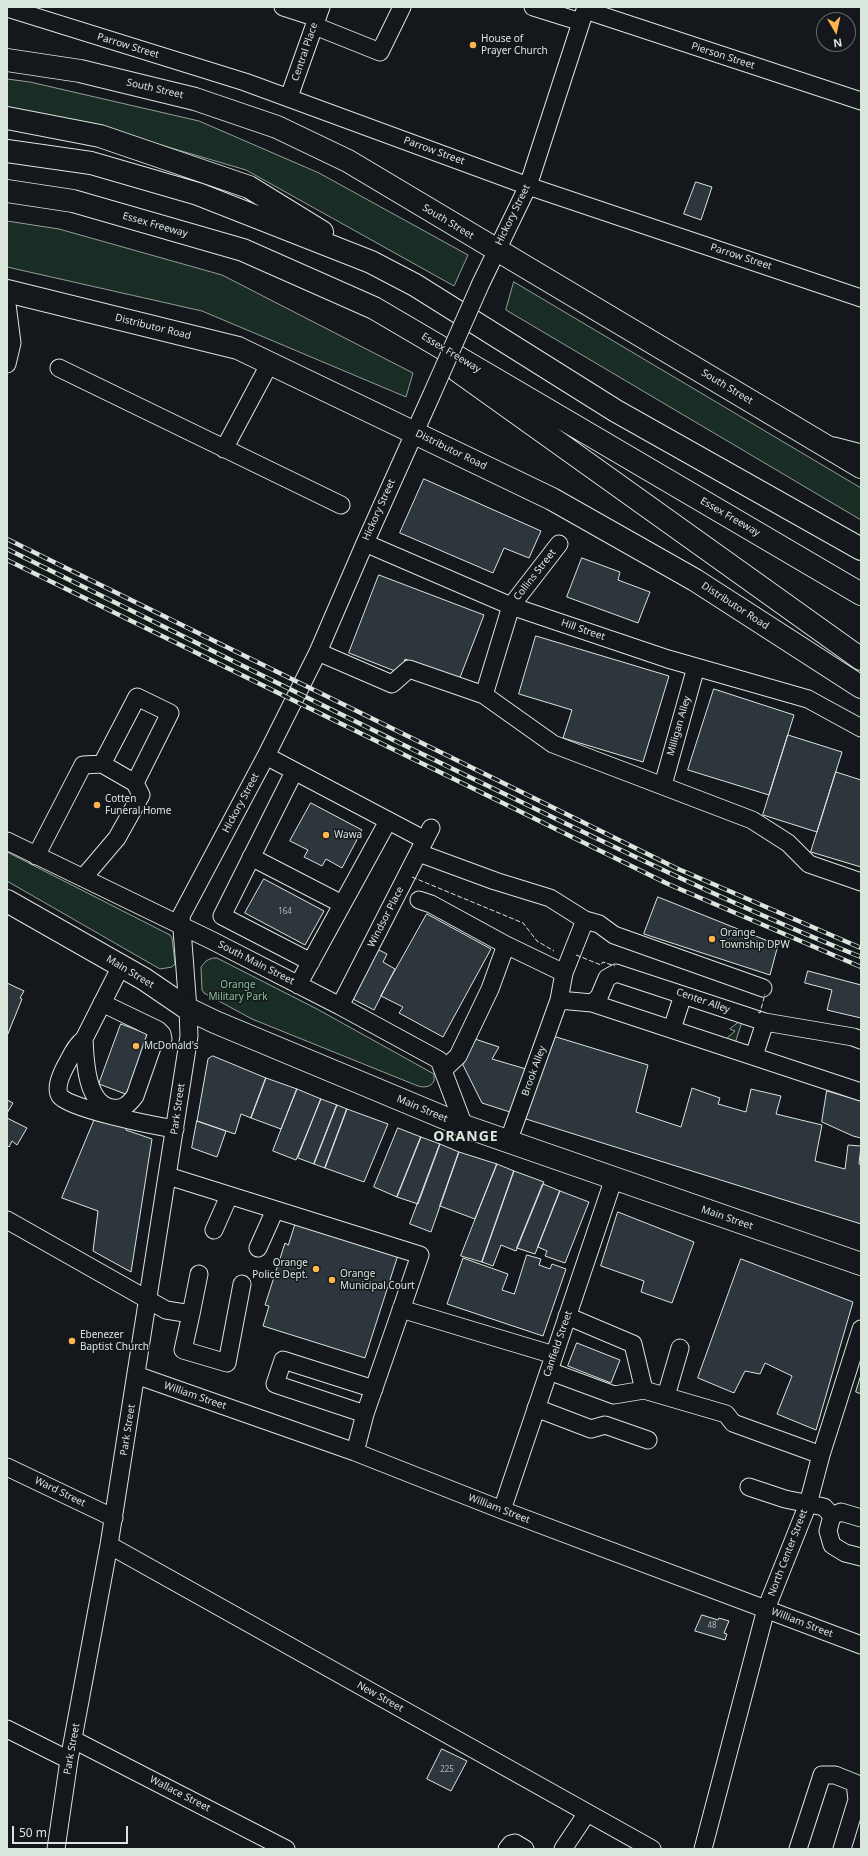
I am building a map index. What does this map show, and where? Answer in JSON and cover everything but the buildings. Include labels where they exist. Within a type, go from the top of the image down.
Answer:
[{"type":"main road","name":"South Street","points":[[7,60],[80,71],[195,99],[277,127],[348,161],[495,251],[818,442]]},
{"type":"main road","points":[[7,118],[100,136],[249,187],[371,262],[415,286],[616,411],[861,549]]},
{"type":"main road","points":[[7,151],[92,163],[198,194],[371,262]]},
{"type":"main road","name":"Essex Freeway","points":[[7,191],[73,201],[243,250],[374,308],[861,594]]},
{"type":"main road","name":"Distributor Road","points":[[7,291],[238,348],[552,499],[695,580],[861,687]]},
{"type":"main road","points":[[374,308],[494,399],[861,659]]},
{"type":"main road","points":[[818,442],[861,467]]},
{"type":"main road","name":"Main Street","points":[[7,901],[121,966],[188,1009],[215,1022],[464,1126],[861,1264]]},
{"type":"street","points":[[283,7],[318,17],[380,52],[402,7]]},
{"type":"street","name":"Pierson Street","points":[[533,7],[584,13],[861,101]]},
{"type":"street","name":"Parrow Street","points":[[7,8],[245,82],[528,186],[861,298]]},
{"type":"street","name":"Hickory Street","points":[[188,1009],[181,916],[266,756],[318,652],[364,543],[495,251],[528,186],[584,13]]},
{"type":"street","name":"Central Place","points":[[289,97],[318,17]]},
{"type":"street","points":[[7,304],[12,343],[7,364]]},
{"type":"street","points":[[224,449],[270,363]]},
{"type":"street","points":[[59,368],[341,505]]},
{"type":"street","name":"South Street","points":[[818,442],[861,453]]},
{"type":"street","name":"Hill Street","points":[[364,543],[511,606],[696,667],[808,699],[861,728]]},
{"type":"street","name":"Collins Street","points":[[511,606],[559,544]]},
{"type":"street","points":[[484,695],[511,606]]},
{"type":"street","points":[[318,652],[392,684],[409,669],[484,695],[553,744],[752,820],[788,843],[809,864],[861,882]]},
{"type":"street","name":"Milligan Alley","points":[[663,785],[696,667]]},
{"type":"street","points":[[102,764],[137,697],[170,713],[135,782]]},
{"type":"street","points":[[266,756],[425,840],[495,881],[550,898],[584,920],[599,924],[614,935],[763,988]]},
{"type":"street","points":[[36,856],[83,765],[102,764],[135,782],[141,795],[117,838],[83,878]]},
{"type":"street","points":[[294,772],[222,916],[311,962]]},
{"type":"street","points":[[298,985],[388,821]]},
{"type":"street","name":"Windsor Place","points":[[340,1006],[425,840]]},
{"type":"street","name":"South Main Street","points":[[7,842],[182,926],[340,1006],[439,1060],[464,1126]]},
{"type":"street","points":[[251,858],[342,904]]},
{"type":"street","points":[[419,900],[431,904],[506,945],[564,973]]},
{"type":"street","name":"Brook Alley","points":[[508,1142],[559,1000],[564,973],[584,920]]},
{"type":"street","points":[[443,1070],[458,1056],[490,989],[506,945]]},
{"type":"street","points":[[121,966],[84,1039],[76,1045],[63,1072],[58,1086],[60,1095],[65,1101],[123,1118],[155,1126],[175,1129]]},
{"type":"street","name":"Center Alley","points":[[592,1003],[599,997],[607,978],[616,973],[765,1022],[853,1037],[861,1040]]},
{"type":"street","points":[[672,1029],[683,996]]},
{"type":"street","points":[[559,1000],[592,1003],[861,1092]]},
{"type":"street","points":[[102,1003],[158,1030],[164,1038],[140,1106],[123,1118]]},
{"type":"street","name":"Park Street","points":[[56,1849],[69,1760],[74,1740],[114,1518],[168,1176],[189,1036],[188,1009]]},
{"type":"street","points":[[754,1056],[765,1022]]},
{"type":"street","points":[[84,1039],[87,1071],[94,1095],[100,1103],[114,1108],[128,1105],[135,1096],[158,1030]]},
{"type":"street","points":[[140,1106],[142,1112],[155,1126]]},
{"type":"street","points":[[168,1176],[420,1255],[365,1414],[355,1452]]},
{"type":"street","name":"Canfield Street","points":[[502,1510],[614,1178]]},
{"type":"street","points":[[214,1230],[229,1196]]},
{"type":"street","points":[[258,1248],[275,1210]]},
{"type":"street","points":[[7,1220],[166,1310],[191,1314]]},
{"type":"street","points":[[199,1274],[183,1350],[227,1363],[242,1284]]},
{"type":"street","points":[[401,1309],[552,1363],[614,1395],[644,1390],[666,1396],[726,1414],[733,1423],[821,1455]]},
{"type":"street","points":[[567,1316],[633,1344],[644,1390]]},
{"type":"street","name":"North Center Street","points":[[702,1849],[766,1609],[808,1504],[821,1455],[861,1329]]},
{"type":"street","points":[[666,1396],[680,1348]]},
{"type":"street","points":[[365,1414],[275,1384],[283,1360],[374,1389]]},
{"type":"street","name":"William Street","points":[[136,1375],[355,1452],[502,1510],[861,1645]]},
{"type":"street","points":[[536,1408],[591,1429],[605,1425],[648,1440]]},
{"type":"street","name":"Ward Street","points":[[7,1467],[114,1518]]},
{"type":"street","points":[[749,1487],[785,1499],[824,1507],[832,1516]]},
{"type":"street","points":[[832,1516],[841,1512],[861,1518]]},
{"type":"street","points":[[832,1516],[828,1531],[832,1545],[846,1553],[861,1557]]},
{"type":"street","name":"New Street","points":[[109,1546],[652,1849]]},
{"type":"street","points":[[7,1729],[69,1760]]},
{"type":"street","name":"Wallace Street","points":[[74,1740],[286,1849]]},
{"type":"street","points":[[798,1849],[822,1775],[835,1775],[854,1783],[857,1800],[842,1849]]},
{"type":"street","points":[[563,1849],[587,1813]]},
{"type":"street","points":[[507,1849],[511,1844],[515,1843],[525,1849]]},
{"type":"green space","points":[[7,79],[30,82],[199,121],[319,173],[468,255],[454,286],[246,170],[100,127],[7,109]]},
{"type":"green space","points":[[7,221],[59,229],[222,275],[413,373],[406,397],[202,311],[7,267]]},
{"type":"green space","points":[[514,282],[861,488],[861,520],[506,310]]},
{"type":"green space","points":[[7,852],[170,935],[172,938],[175,964],[172,967],[160,969],[7,881]]},
{"type":"green space","name":"Orange Military Park","points":[[217,958],[317,1009],[434,1074],[434,1081],[431,1085],[423,1087],[418,1086],[252,1019],[204,993],[202,990],[201,967],[206,961]]},
{"type":"green space","points":[[743,1019],[735,1043],[725,1040],[735,1031],[730,1029]]},
{"type":"railway","points":[[7,539],[676,868],[861,948]]},
{"type":"railway","points":[[7,549],[597,839],[772,920],[861,957]]},
{"type":"railway","points":[[7,560],[668,884],[861,967]]},
{"type":"fence","points":[[412,877],[523,923],[537,941],[554,951]]},
{"type":"fence","points":[[576,955],[601,965],[603,962],[615,966]]},
{"type":"fence","points":[[758,1012],[760,1013],[765,994]]},
{"type":"place","name":"House of Prayer Church","points":[[473,45]]},
{"type":"place","name":"Cotten Funeral Home","points":[[97,805]]},
{"type":"place","name":"Wawa","points":[[326,835]]},
{"type":"place","name":"Orange Township DPW","points":[[712,939]]},
{"type":"place","name":"McDonald's","points":[[136,1046]]},
{"type":"place","name":"Orange Police Dept.","points":[[316,1269]]},
{"type":"place","name":"Orange Municipal Court","points":[[332,1280]]},
{"type":"place","name":"Ebenezer Baptist Church","points":[[72,1341]]},
{"type":"district","name":"ORANGE","points":[[466,1137]]}]
